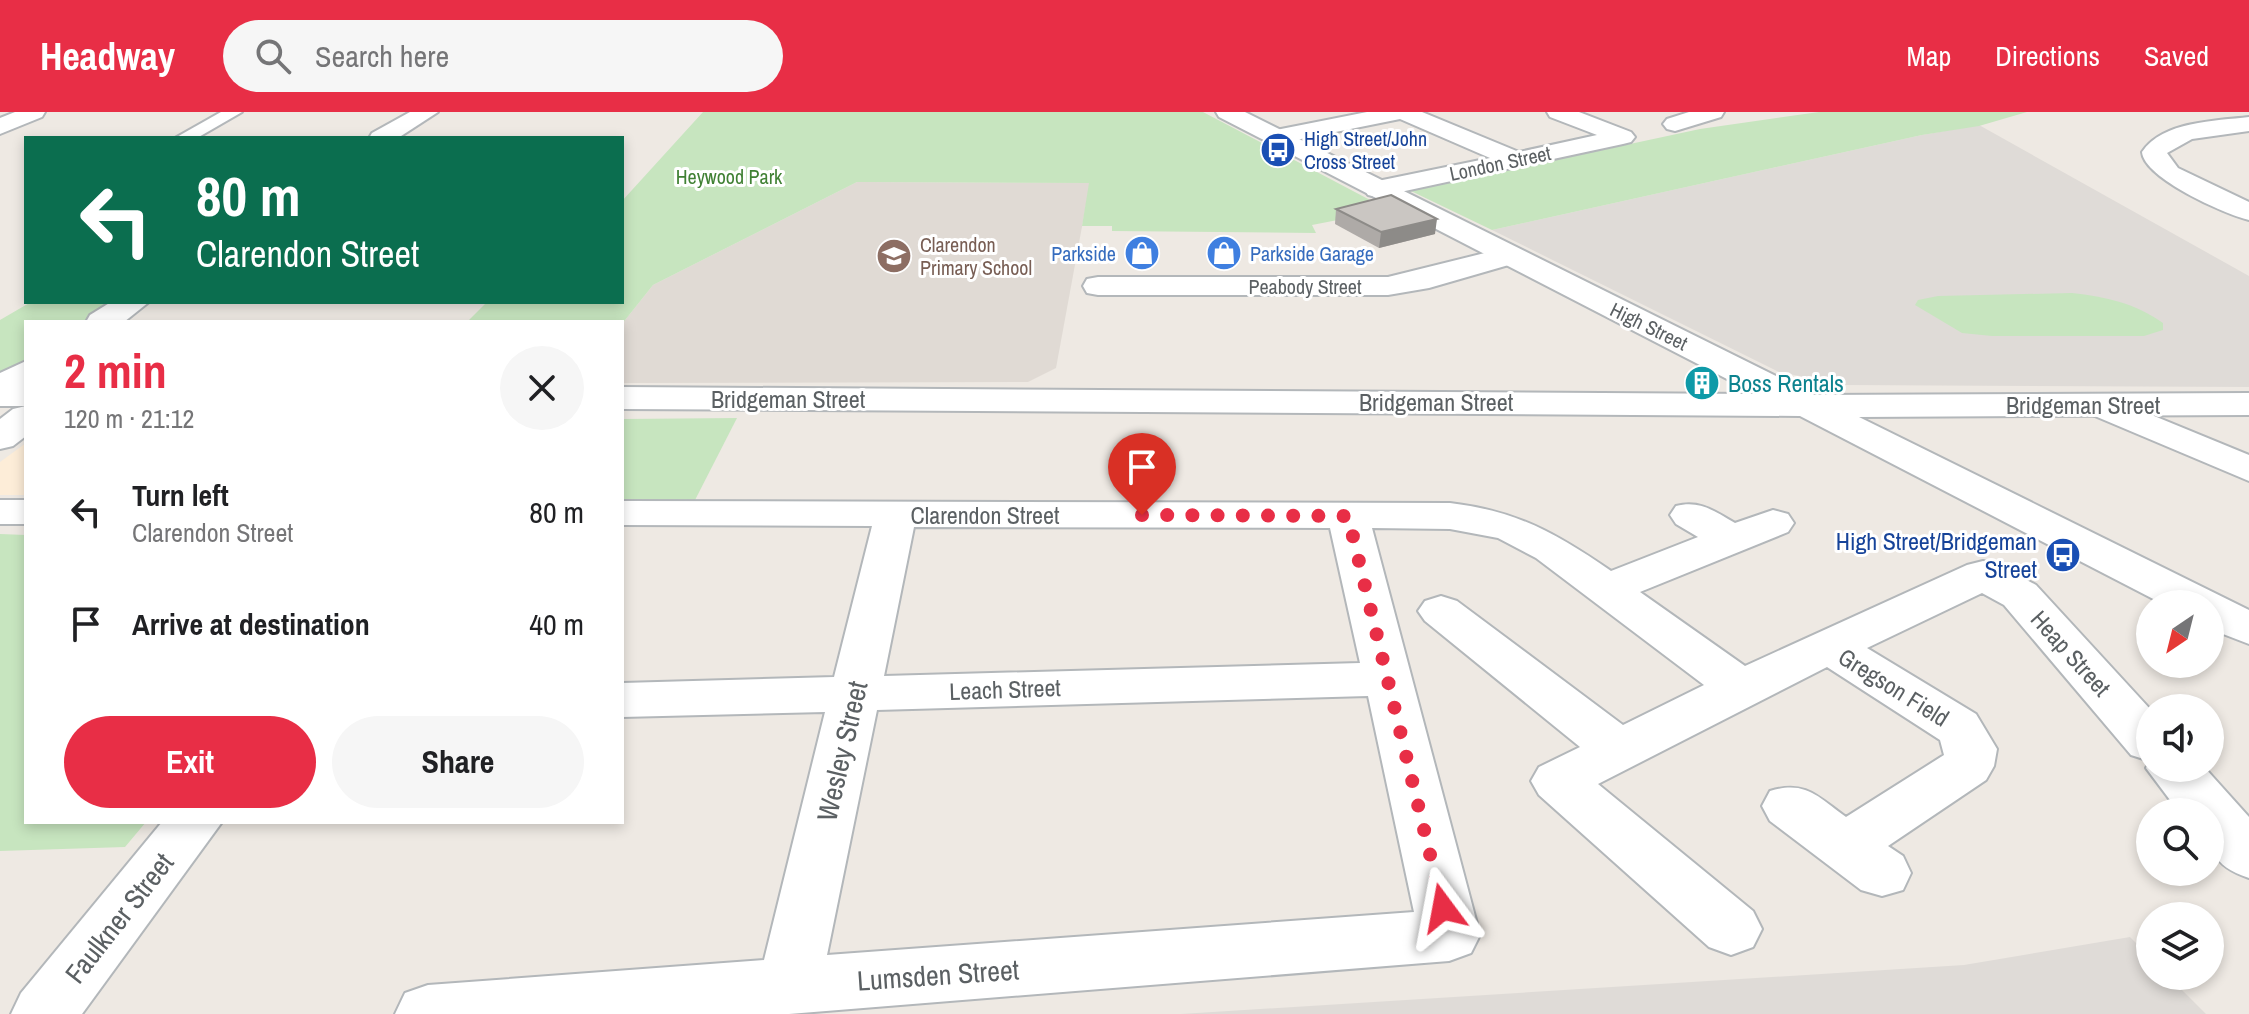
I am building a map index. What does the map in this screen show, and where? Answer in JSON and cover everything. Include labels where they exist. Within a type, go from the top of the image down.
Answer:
[{"type":"street","points":[[0,127],[34,112]]},
{"type":"street","points":[[188,136],[234,112]]},
{"type":"street","points":[[385,136],[427,112]]},
{"type":"street","name":"High Street","points":[[1227,112],[2171,590]]},
{"type":"street","points":[[1276,137],[1402,112],[1515,159]]},
{"type":"street","name":"London Street","points":[[1377,189],[1623,137],[1558,112]]},
{"type":"street","points":[[1675,124],[1713,112]]},
{"type":"street","points":[[2249,124],[2203,130],[2169,140],[2154,152],[2155,160],[2169,173],[2249,212]]},
{"type":"street","name":"Peabody Street","points":[[1098,286],[1388,286],[1509,256]]},
{"type":"street","points":[[105,320],[130,304]]},
{"type":"street","points":[[0,389],[24,373]]},
{"type":"street","points":[[0,395],[24,395]]},
{"type":"street","name":"Bridgeman Street","points":[[624,398],[1804,405],[2249,404]]},
{"type":"street","points":[[2103,406],[2249,469]]},
{"type":"street","points":[[0,438],[24,419]]},
{"type":"street","points":[[0,512],[24,512]]},
{"type":"street","name":"Clarendon Street","points":[[624,513],[1348,516]]},
{"type":"street","points":[[1691,515],[1731,539]]},
{"type":"street","name":"Wesley Street","points":[[789,986],[895,516]]},
{"type":"street","points":[[1388,679],[1348,516],[1450,516],[1484,520],[1513,529],[1551,549],[1741,688]]},
{"type":"street","points":[[1607,589],[1773,523]]},
{"type":"street","name":"Gregson Field","points":[[1731,929],[1558,781],[1741,688],[1983,575]]},
{"type":"street","name":"Heap Street","points":[[1983,575],[2020,595],[2136,726]]},
{"type":"street","points":[[2224,617],[2249,629]]},
{"type":"street","points":[[1449,629],[1618,749]]},
{"type":"street","name":"Gregson Field","points":[[1790,806],[1863,859],[1967,766],[1972,754],[1970,740],[1958,727],[1830,647]]},
{"type":"street","name":"Leach Street","points":[[624,700],[1388,679]]},
{"type":"street","name":"Lumsden Street","points":[[428,1014],[1449,935],[1388,679]]},
{"type":"street","points":[[2185,782],[2249,855]]},
{"type":"street","name":"Faulkner Street","points":[[44,1014],[192,824]]},
{"type":"shaded area","points":[[1979,125],[2249,276],[2249,387],[1845,385],[1779,372],[1492,230],[1922,135]]},
{"type":"shaded area","name":"Clarendon Primary School","points":[[857,182],[1090,183],[1056,368],[1028,382],[624,383],[624,321],[653,285]]},
{"type":"shaded area","points":[[24,444],[24,495],[0,495],[0,462]]},
{"type":"shaded area","points":[[2130,937],[2136,943],[2136,990],[2182,990],[2206,1014],[1181,1014],[1964,965]]},
{"type":"green space","name":"Heywood Park","points":[[703,112],[1203,112],[1389,210],[1312,225],[1316,233],[1112,231],[1112,226],[1082,226],[1089,183],[857,182],[653,285],[624,321],[469,320],[485,304],[624,304],[624,199]]},
{"type":"green space","points":[[1819,112],[2027,112],[1979,126],[1922,135],[1492,230],[1411,191],[1700,129]]},
{"type":"green space","points":[[2072,293],[2131,306],[2163,323],[2163,330],[2144,336],[1992,336],[1962,333],[1915,305],[1918,300],[1938,296]]},
{"type":"green space","points":[[28,304],[123,304],[99,320],[24,320],[24,369],[0,381],[0,320]]},
{"type":"green space","points":[[737,418],[694,502],[624,502],[624,419]]},
{"type":"green space","points":[[0,534],[24,535],[24,824],[144,824],[125,847],[0,851]]},
{"type":"building","points":[[1391,195],[1437,219],[1381,232],[1336,209]]},
{"type":"place","name":"High Street/John Cross Street","points":[[1278,150]]},
{"type":"place","name":"Parkside","points":[[1142,253]]},
{"type":"place","name":"Parkside Garage","points":[[1224,253]]},
{"type":"place","name":"Clarendon Primary School","points":[[894,256]]},
{"type":"place","name":"Boss Rentals","points":[[1702,383]]},
{"type":"place","name":"High Street/Bridgeman Street","points":[[2063,555]]},
{"type":"route","points":[[1142,515],[1348,516],[1443,908]]}]
